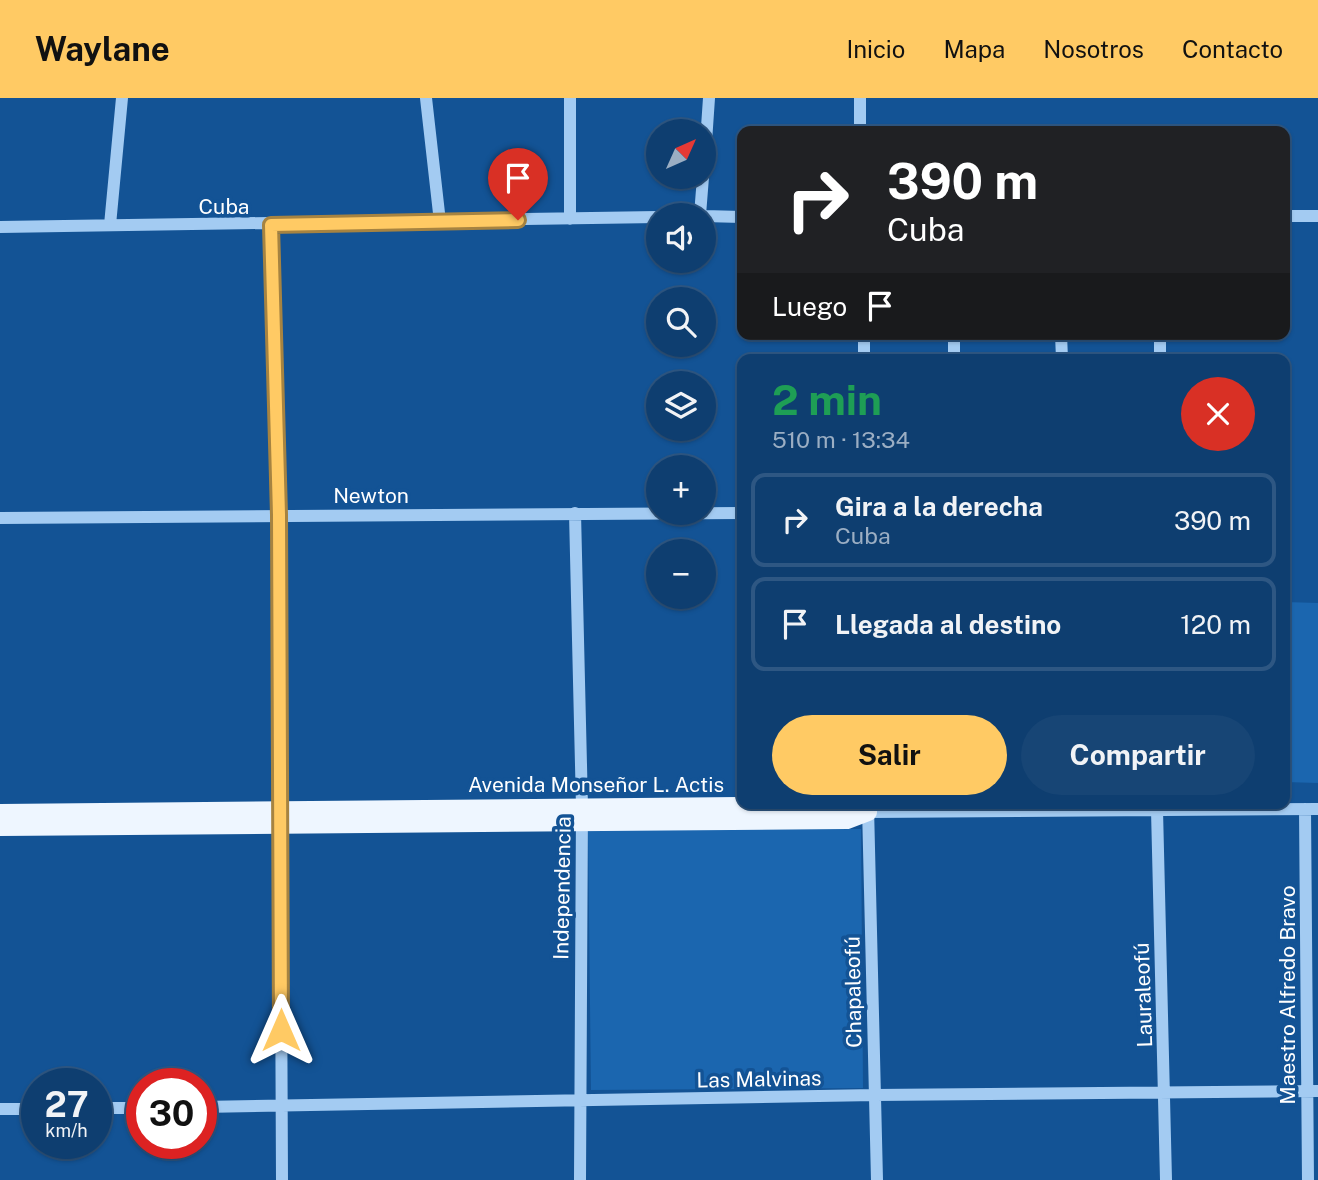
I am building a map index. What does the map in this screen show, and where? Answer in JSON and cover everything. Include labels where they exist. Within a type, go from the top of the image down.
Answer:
[{"type":"main road","name":"Avenida Monseñor L. Actis","points":[[0,827],[280,818],[582,815],[737,809]]},
{"type":"main road","name":"Avenida Monseñor L. Actis","points":[[0,813],[280,818]]},
{"type":"street","points":[[110,225],[122,98]]},
{"type":"street","points":[[426,98],[440,222]]},
{"type":"street","points":[[570,98],[570,219]]},
{"type":"street","points":[[708,119],[709,98]]},
{"type":"street","points":[[860,98],[860,126]]},
{"type":"street","points":[[1290,216],[1318,215]]},
{"type":"street","points":[[716,216],[737,217]]},
{"type":"street","name":"Cuba","points":[[0,227],[646,217]]},
{"type":"street","points":[[271,225],[279,515],[282,1180]]},
{"type":"street","name":"Independencia","points":[[575,513],[582,815],[580,1180]]},
{"type":"street","name":"Newton","points":[[0,519],[737,513]]},
{"type":"street","name":"Chapaleofú","points":[[868,809],[877,1180]]},
{"type":"street","points":[[1012,809],[1312,809]]},
{"type":"street","name":"Maestro Alfredo Bravo","points":[[1308,1180],[1313,1091],[1312,809]]},
{"type":"street","name":"Lauraleofú","points":[[1157,810],[1166,1180]]},
{"type":"street","name":"Las Malvinas","points":[[217,1107],[875,1095],[1313,1091]]},
{"type":"street","points":[[0,1109],[21,1109]]},
{"type":"shaded area","points":[[1290,602],[1318,603],[1318,783],[1290,782]]},
{"type":"shaded area","points":[[861,829],[863,1088],[591,1090],[588,830]]},
{"type":"route","points":[[281,1030],[279,515],[271,225],[518,220]]}]
